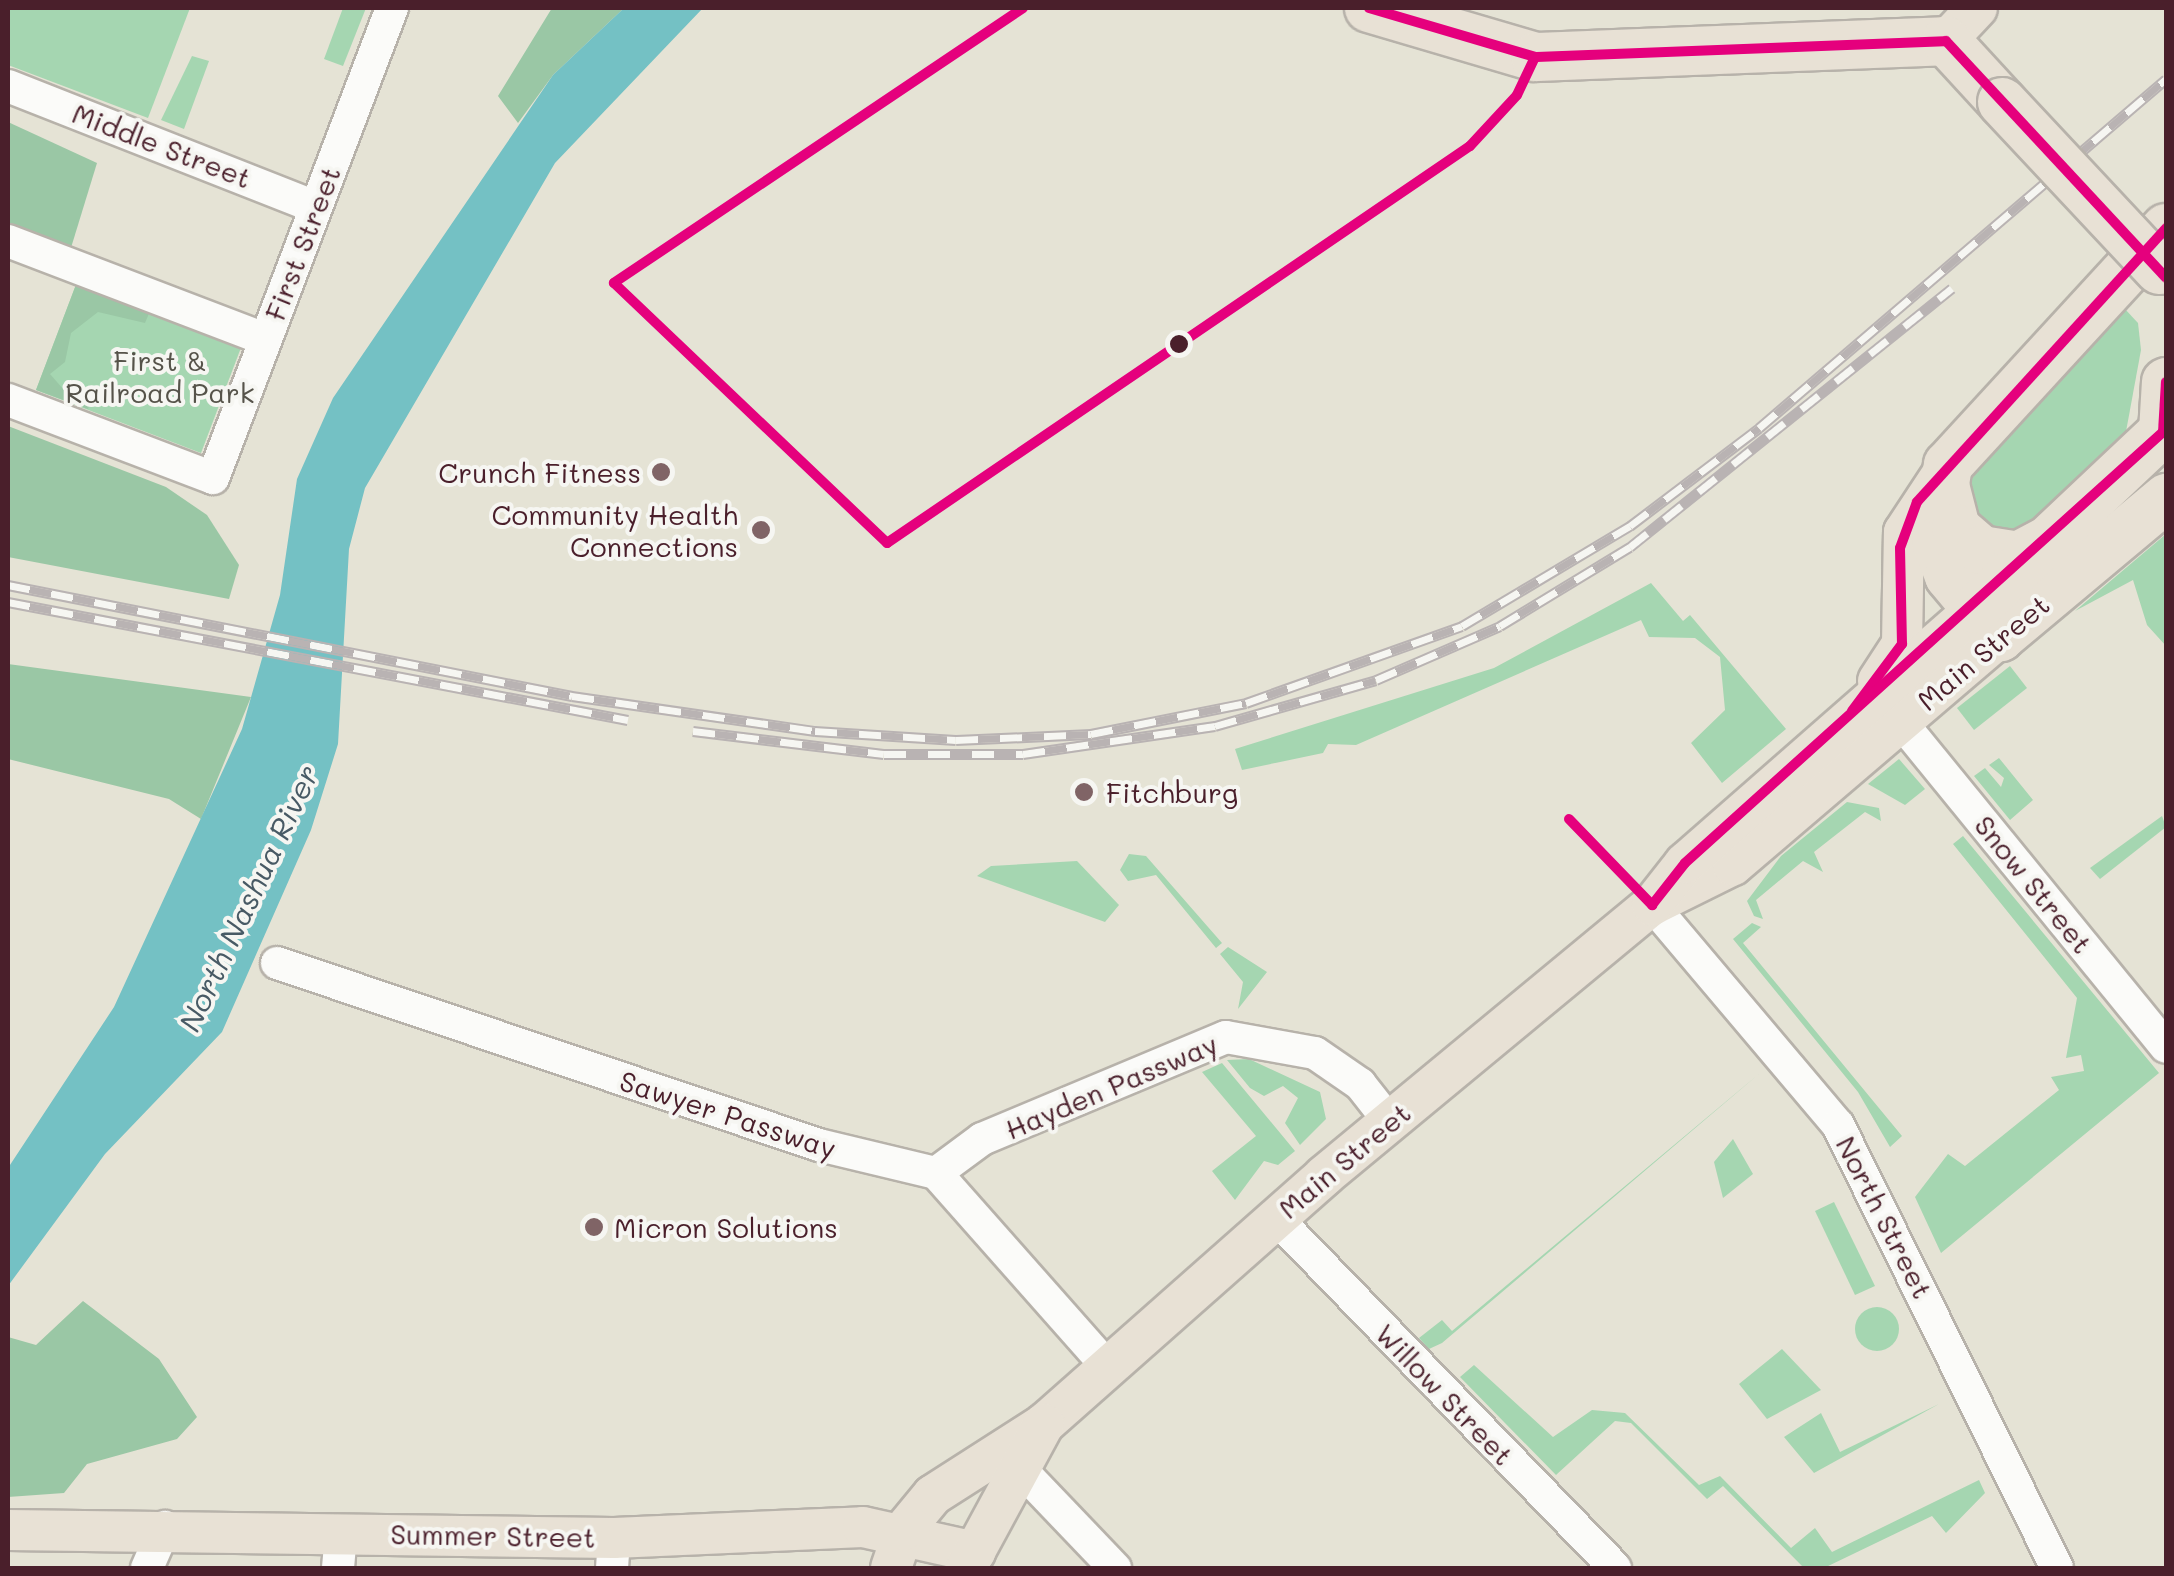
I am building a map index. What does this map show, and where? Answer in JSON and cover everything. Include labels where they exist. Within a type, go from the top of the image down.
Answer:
[{"type":"highway","points":[[1369,8],[1535,58],[1961,24],[2002,102],[2164,259],[1948,465],[1936,542],[1988,623]]},
{"type":"highway","points":[[2165,430],[2166,382]]},
{"type":"highway","name":"Main Street","points":[[1988,623],[2051,536],[2165,430]]},
{"type":"highway","points":[[1948,465],[1948,505],[1973,546],[2018,556],[2051,536]]},
{"type":"highway","name":"Main Street","points":[[1988,623],[2166,498]]},
{"type":"main road","points":[[1842,722],[1902,644],[1900,548],[1917,502],[1948,465]]},
{"type":"main road","name":"Main Street","points":[[1652,905],[1702,887],[1901,722],[1988,623]]},
{"type":"main road","name":"Main Street","points":[[904,1530],[934,1495],[1012,1457],[1106,1365],[1276,1218],[1652,905],[1685,863],[1842,722],[1988,623]]},
{"type":"main road","name":"Main Street","points":[[970,1560],[1012,1457]]},
{"type":"main road","name":"Summer Street","points":[[8,1530],[164,1527],[339,1550],[613,1554],[904,1530],[970,1560]]},
{"type":"main road","points":[[891,1568],[904,1530]]},
{"type":"street","name":"First Street","points":[[8,400],[213,478],[392,8]]},
{"type":"street","name":"Middle Street","points":[[8,86],[315,207]]},
{"type":"street","points":[[8,241],[264,339]]},
{"type":"street","name":"Snow Street","points":[[1901,722],[2166,1047]]},
{"type":"street","name":"North Street","points":[[1652,905],[1838,1125],[2057,1568]]},
{"type":"street","name":"Sawyer Passway","points":[[277,964],[819,1145],[936,1173]]},
{"type":"street","name":"Hayden Passway","points":[[936,1173],[982,1139],[1226,1037],[1315,1053],[1360,1084],[1389,1121]]},
{"type":"street","points":[[936,1173],[1001,1240],[1106,1365]]},
{"type":"street","name":"Willow Street","points":[[1276,1218],[1615,1568]]},
{"type":"street","points":[[1012,1457],[1115,1568]]},
{"type":"street","points":[[147,1568],[164,1527]]},
{"type":"green space","points":[[8,8],[190,8],[148,118],[8,65]]},
{"type":"green space","points":[[343,8],[366,8],[343,66],[324,59]]},
{"type":"green space","points":[[552,8],[624,8],[553,75],[518,123],[498,96]]},
{"type":"green space","points":[[192,56],[209,61],[184,129],[161,120]]},
{"type":"green space","points":[[8,122],[97,163],[70,251],[8,232]]},
{"type":"green space","name":"First & Railroad Park","points":[[77,282],[242,345],[201,453],[36,390]]},
{"type":"green space","points":[[77,282],[150,311],[145,323],[98,312],[71,333],[65,362],[50,374],[64,390],[76,382],[93,395],[88,409],[36,390]]},
{"type":"green space","points":[[2124,308],[2138,323],[2141,350],[2125,437],[2024,528],[1997,532],[1978,519],[1967,486]]},
{"type":"green space","points":[[8,426],[166,487],[207,515],[239,565],[229,599],[8,557]]},
{"type":"green space","points":[[2166,534],[2166,646],[2147,625],[2133,580],[2075,611]]},
{"type":"green space","points":[[1651,583],[1683,621],[1690,615],[1786,729],[1722,783],[1691,743],[1725,710],[1720,657],[1695,638],[1649,637],[1641,620],[1356,745],[1328,744],[1323,753],[1242,770],[1235,749],[1494,668]]},
{"type":"green space","points":[[8,664],[251,697],[201,819],[169,799],[8,759]]},
{"type":"green space","points":[[2010,666],[2027,688],[1974,730],[1957,708]]},
{"type":"green space","points":[[1999,758],[2033,800],[2010,820],[1974,776],[1985,768],[2001,787],[2004,778],[1989,765]]},
{"type":"green space","points":[[1899,759],[1925,789],[1905,805],[1868,784]]},
{"type":"green space","points":[[1847,802],[1879,808],[1881,821],[1865,812],[1814,852],[1823,872],[1803,861],[1756,900],[1763,919],[1754,916],[1747,901],[1781,856]]},
{"type":"green space","points":[[2162,816],[2166,827],[2100,879],[2090,868]]},
{"type":"green space","points":[[1963,836],[2159,1073],[1941,1253],[1915,1197],[1948,1154],[1965,1166],[2059,1090],[2051,1077],[2084,1071],[2081,1055],[2066,1058],[2077,998],[1953,844]]},
{"type":"green space","points":[[1129,854],[1146,856],[1222,943],[1216,948],[1156,875],[1128,881],[1120,870]]},
{"type":"green space","points":[[1077,861],[1119,905],[1105,922],[977,876],[991,866]]},
{"type":"green space","points":[[1752,923],[1761,927],[1743,943],[1902,1136],[1890,1147],[1858,1092],[1733,939]]},
{"type":"green space","points":[[1228,947],[1267,972],[1238,1009],[1243,982],[1220,954]]},
{"type":"green space","points":[[1249,1059],[1320,1092],[1326,1119],[1300,1145],[1285,1123],[1298,1098],[1283,1086],[1264,1096],[1250,1088],[1227,1060]]},
{"type":"green space","points":[[1222,1063],[1295,1151],[1278,1165],[1264,1161],[1235,1200],[1212,1171],[1256,1136],[1202,1072]]},
{"type":"green space","points":[[1760,1073],[1442,1343],[1429,1349],[1419,1338],[1442,1320],[1452,1331]]},
{"type":"green space","points":[[1733,1139],[1753,1174],[1723,1198],[1714,1162]]},
{"type":"green space","points":[[1834,1202],[1875,1286],[1855,1295],[1815,1211]]},
{"type":"green space","points":[[83,1301],[159,1359],[197,1417],[177,1439],[87,1464],[64,1493],[8,1497],[8,1337],[36,1345]]},
{"type":"green space","points":[[1877,1307],[1892,1314],[1899,1329],[1892,1344],[1877,1351],[1862,1344],[1855,1329],[1862,1314]]},
{"type":"green space","points":[[1782,1349],[1821,1390],[1767,1419],[1739,1384]]},
{"type":"green space","points":[[1474,1365],[1553,1437],[1592,1410],[1625,1413],[1699,1485],[1720,1476],[1791,1548],[1815,1528],[1832,1552],[1979,1480],[1985,1493],[1946,1533],[1932,1516],[1824,1568],[1804,1568],[1723,1486],[1707,1499],[1631,1423],[1615,1421],[1556,1475],[1460,1377]]},
{"type":"green space","points":[[1939,1404],[1814,1473],[1784,1437],[1821,1413],[1840,1452]]},
{"type":"water","name":"North Nashua River","points":[[624,8],[703,8],[555,163],[365,488],[349,549],[338,744],[311,830],[222,1032],[105,1154],[8,1286],[8,1168],[114,1007],[242,729],[280,595],[297,479],[333,398],[553,75]]},
{"type":"railway","points":[[8,585],[572,696],[815,731],[956,740],[1091,734],[1246,703],[1462,626],[1630,526],[1759,428],[2166,79]]},
{"type":"railway","points":[[693,731],[884,754],[1023,754],[1215,726],[1376,680],[1500,626],[1630,547],[1952,288]]},
{"type":"railway","points":[[8,602],[628,720]]},
{"type":"transit line","points":[[1023,8],[614,283],[887,543],[1470,146],[1517,95],[1535,57]]},
{"type":"transit line","points":[[1369,8],[1535,57],[1946,41],[2166,278]]},
{"type":"transit line","points":[[1852,711],[1902,644],[1900,548],[1917,502],[2166,228]]},
{"type":"transit line","points":[[1652,905],[1685,863],[2163,432],[2166,382]]},
{"type":"transit line","points":[[1569,819],[1652,905]]},
{"type":"place","name":"Crunch Fitness","points":[[661,472]]},
{"type":"place","name":"Community Health Connections","points":[[761,530]]},
{"type":"place","name":"Fitchburg","points":[[1084,792]]},
{"type":"place","name":"Micron Solutions","points":[[594,1227]]}]
